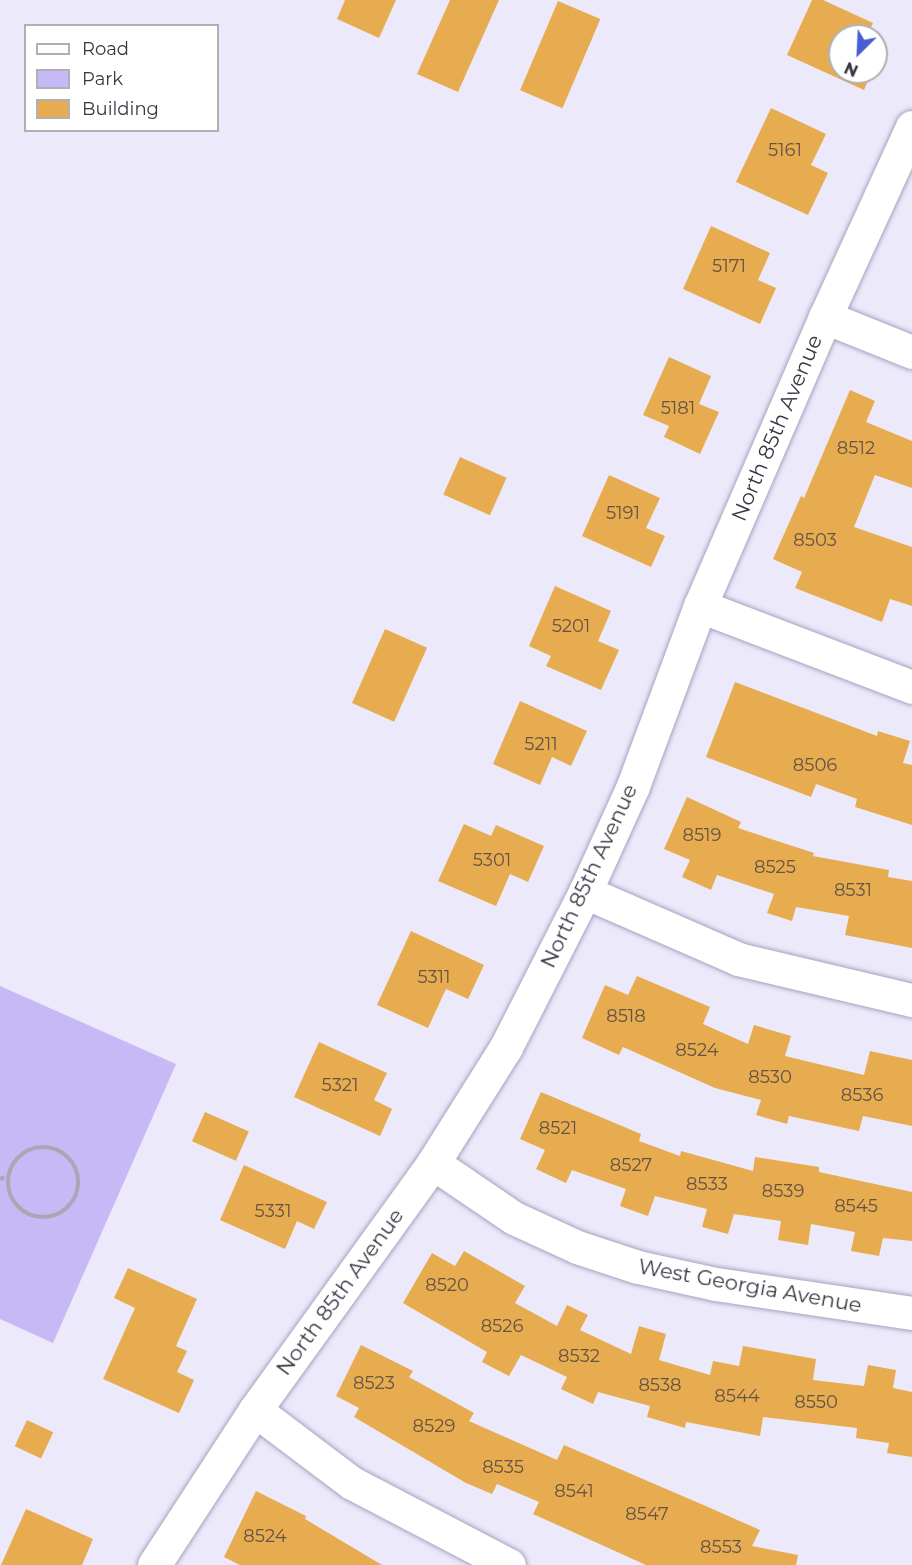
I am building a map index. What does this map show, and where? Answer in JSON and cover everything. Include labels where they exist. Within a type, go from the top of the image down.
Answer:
[{"type":"street","name":"North 85th Avenue","points":[[154,1565],[255,1410],[433,1163],[506,1047],[585,892],[633,786],[700,606],[825,317],[912,127]]},
{"type":"street","points":[[825,317],[912,352]]},
{"type":"street","points":[[700,606],[912,687]]},
{"type":"street","points":[[585,892],[738,959],[912,1000]]},
{"type":"street","name":"West Georgia Avenue","points":[[433,1163],[514,1218],[577,1247],[638,1267],[716,1284],[912,1313]]},
{"type":"street","points":[[255,1410],[352,1483],[509,1565]]},
{"type":"path","points":[[36,1148],[46,1148],[67,1157],[75,1166],[78,1190],[65,1210],[43,1217],[31,1215],[14,1200],[8,1179],[17,1160],[36,1148]]},
{"type":"path","points":[[0,1178],[8,1179]]},
{"type":"green space","points":[[0,986],[176,1064],[53,1343],[0,1319]]},
{"type":"building","points":[[345,0],[396,0],[379,38],[337,19]]},
{"type":"building","points":[[450,0],[499,0],[458,92],[417,74]]},
{"type":"building","points":[[812,0],[823,0],[873,23],[828,24],[828,74],[787,55]]},
{"type":"building","points":[[558,1],[600,19],[562,108],[520,90]]},
{"type":"building","points":[[851,84],[867,84],[864,90]]},
{"type":"building","points":[[771,108],[826,134],[811,165],[828,173],[808,215],[736,182]]},
{"type":"building","points":[[711,226],[770,253],[758,280],[776,288],[760,324],[683,289]]},
{"type":"building","points":[[669,357],[711,376],[699,404],[719,412],[700,454],[664,437],[669,426],[643,415]]},
{"type":"building","points":[[850,390],[875,401],[866,422],[912,441],[912,488],[875,475],[854,527],[912,547],[912,606],[890,599],[882,622],[795,588],[802,572],[773,559],[801,496],[804,498]]},
{"type":"building","points":[[460,457],[507,478],[490,515],[443,494]]},
{"type":"building","points":[[609,475],[660,498],[646,528],[665,536],[651,567],[582,536]]},
{"type":"building","points":[[555,586],[611,611],[598,641],[619,650],[601,690],[546,666],[551,656],[529,646]]},
{"type":"building","points":[[385,629],[427,648],[394,722],[352,703]]},
{"type":"building","points":[[735,682],[877,736],[878,731],[910,741],[903,763],[912,765],[912,825],[855,807],[857,799],[816,784],[811,797],[706,757]]},
{"type":"building","points":[[520,701],[587,731],[571,766],[552,757],[540,785],[493,764]]},
{"type":"building","points":[[687,797],[741,822],[738,828],[814,853],[813,856],[889,870],[888,877],[912,881],[912,948],[845,935],[849,916],[796,907],[792,921],[767,913],[774,894],[717,875],[711,890],[682,877],[690,860],[664,849]]},
{"type":"building","points":[[464,824],[491,836],[496,825],[544,846],[528,882],[510,874],[496,906],[438,881]]},
{"type":"building","points":[[411,931],[484,965],[468,999],[446,989],[428,1028],[377,1005]]},
{"type":"building","points":[[637,976],[710,1007],[703,1024],[748,1044],[754,1025],[791,1036],[785,1056],[864,1075],[870,1051],[912,1060],[912,1126],[863,1116],[859,1131],[789,1116],[787,1124],[756,1115],[761,1100],[715,1088],[623,1047],[619,1055],[582,1038],[605,985],[628,995]]},
{"type":"building","points":[[319,1042],[387,1073],[374,1100],[392,1109],[380,1136],[294,1097]]},
{"type":"building","points":[[541,1092],[641,1134],[639,1141],[680,1156],[681,1151],[753,1171],[755,1157],[819,1167],[819,1172],[912,1192],[912,1241],[883,1238],[879,1256],[851,1251],[855,1232],[811,1224],[808,1245],[778,1240],[781,1221],[734,1214],[728,1234],[702,1227],[707,1209],[655,1196],[648,1216],[620,1206],[626,1189],[572,1170],[566,1183],[536,1169],[545,1150],[520,1139]]},
{"type":"building","points":[[205,1112],[249,1132],[236,1161],[192,1141]]},
{"type":"building","points":[[244,1165],[327,1202],[314,1229],[297,1221],[285,1249],[220,1220]]},
{"type":"building","points":[[464,1251],[525,1286],[515,1303],[557,1326],[567,1305],[588,1315],[580,1330],[631,1354],[639,1326],[666,1334],[659,1360],[710,1375],[713,1361],[739,1366],[743,1346],[816,1359],[813,1380],[864,1386],[868,1365],[896,1370],[893,1388],[912,1392],[912,1457],[887,1453],[889,1443],[856,1438],[857,1428],[763,1417],[760,1436],[686,1422],[685,1428],[647,1417],[650,1406],[598,1392],[593,1404],[561,1389],[567,1377],[521,1355],[509,1376],[482,1362],[487,1352],[403,1303],[432,1253],[455,1266]]},
{"type":"building","points":[[128,1268],[197,1299],[176,1346],[187,1351],[177,1372],[194,1380],[179,1413],[103,1379],[135,1308],[114,1298]]},
{"type":"building","points":[[361,1345],[413,1371],[409,1377],[474,1413],[469,1421],[557,1460],[564,1445],[708,1507],[760,1530],[752,1546],[798,1555],[796,1565],[646,1565],[533,1514],[539,1502],[497,1484],[492,1494],[466,1483],[354,1417],[359,1408],[336,1396]]},
{"type":"building","points":[[27,1420],[53,1432],[41,1459],[15,1446]]},
{"type":"building","points":[[256,1491],[306,1516],[305,1519],[382,1565],[240,1565],[224,1557]]},
{"type":"building","points":[[26,1509],[93,1539],[82,1565],[1,1565]]}]
